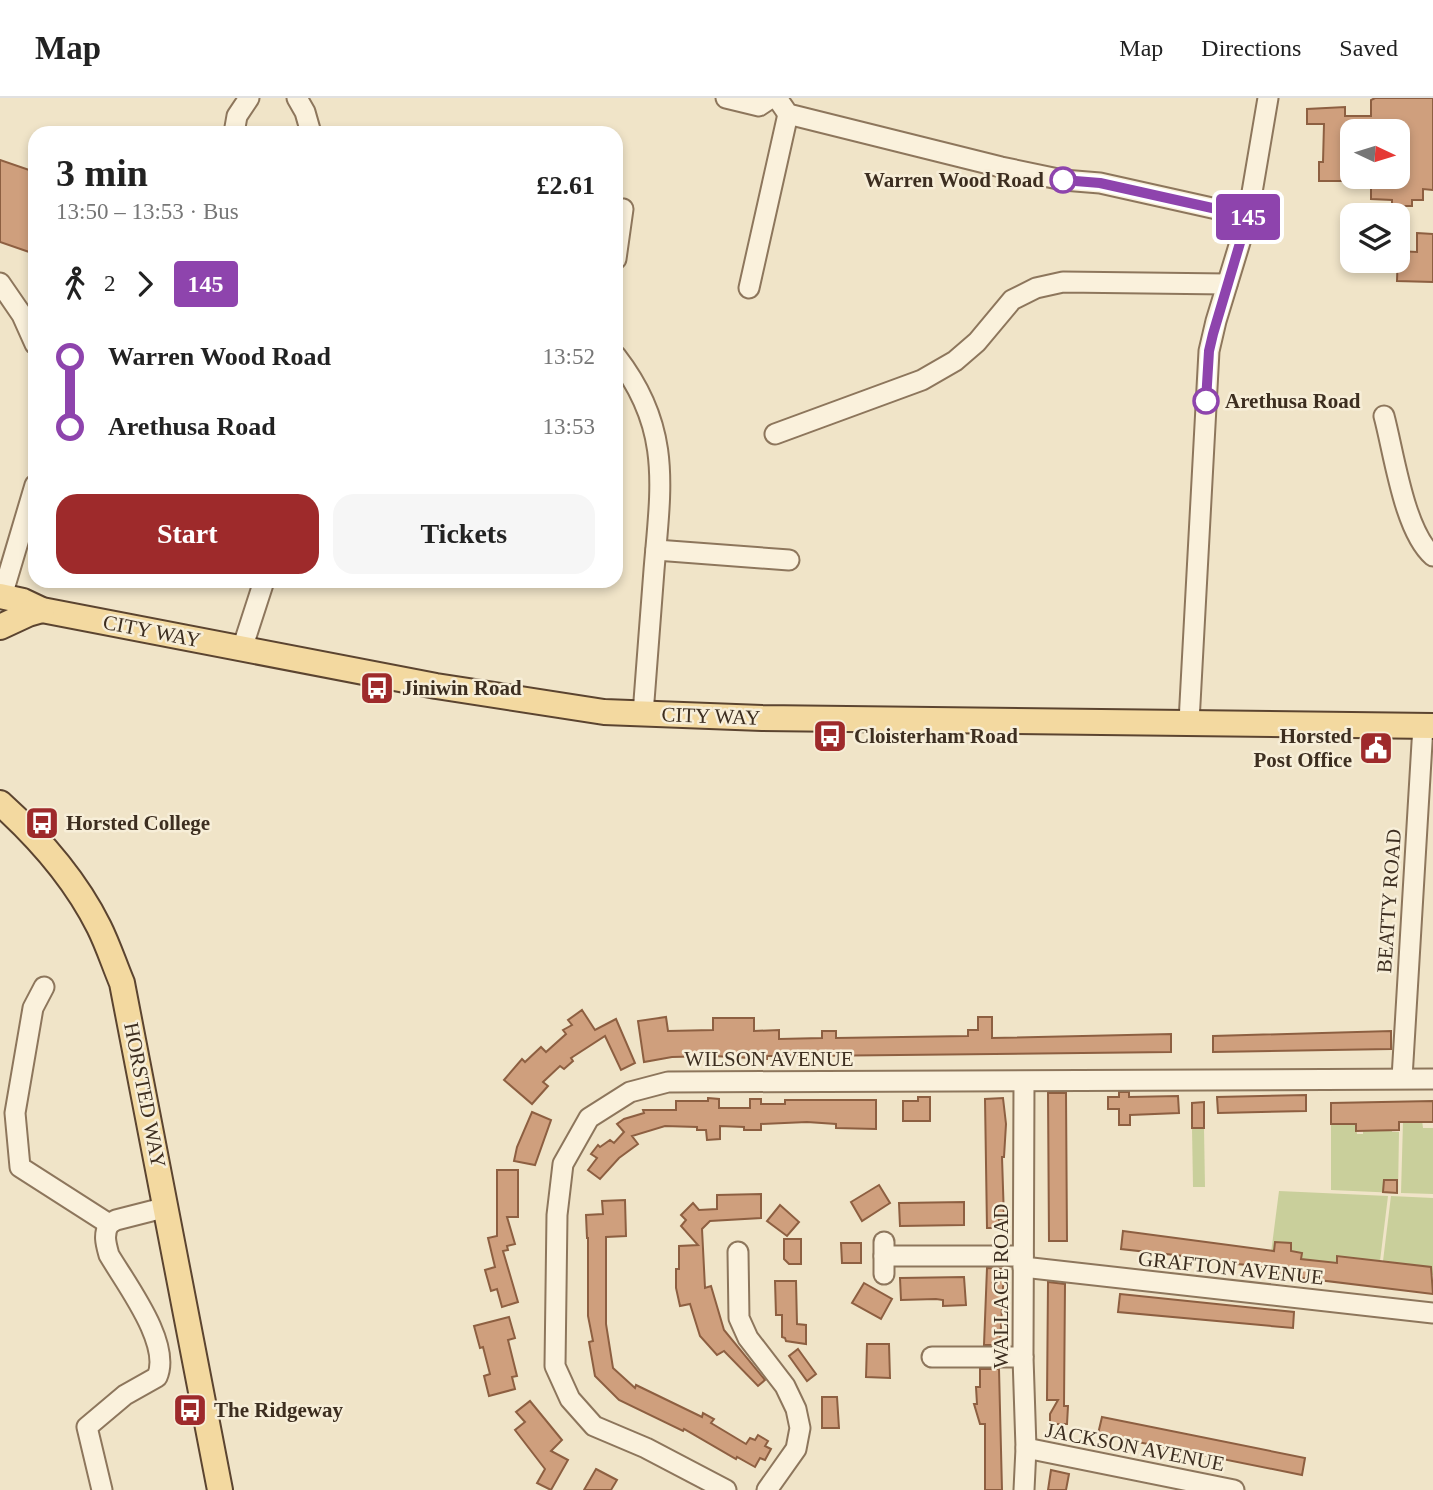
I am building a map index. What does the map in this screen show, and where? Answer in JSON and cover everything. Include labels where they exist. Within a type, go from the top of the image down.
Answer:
[{"type":"main road","name":"CITY WAY","points":[[1,599],[23,601],[42,610],[242,649],[567,708],[762,718],[1428,726]]},
{"type":"main road","points":[[0,627],[42,610]]},
{"type":"main road","name":"HORSTED WAY","points":[[0,803],[47,848],[78,890],[101,930],[122,983],[220,1490]]},
{"type":"street","points":[[235,126],[237,116],[249,98]]},
{"type":"street","points":[[297,98],[309,126]]},
{"type":"street","points":[[726,98],[759,106],[771,98]]},
{"type":"street","points":[[1189,722],[1209,351],[1248,216],[1268,98]]},
{"type":"street","points":[[749,288],[783,106],[1001,167],[1063,180],[1100,183],[1248,216]]},
{"type":"street","points":[[775,434],[922,380],[955,361],[977,342],[1012,300],[1051,283],[1227,284]]},
{"type":"street","points":[[0,284],[28,328]]},
{"type":"street","points":[[623,366],[651,419],[661,470],[643,714]]},
{"type":"street","points":[[1384,416],[1410,519],[1418,540],[1433,556]]},
{"type":"street","points":[[1,599],[28,508]]},
{"type":"street","points":[[656,550],[789,560]]},
{"type":"street","points":[[242,649],[262,588]]},
{"type":"street","name":"BEATTY ROAD","points":[[1402,1079],[1428,726]]},
{"type":"street","points":[[44,987],[33,1008],[15,1113],[20,1167],[109,1224]]},
{"type":"street","name":"WILSON AVENUE","points":[[726,1490],[646,1448],[594,1426],[570,1399],[555,1366],[557,1215],[563,1164],[589,1118],[630,1092],[668,1082],[1433,1079]]},
{"type":"street","name":"WALLACE ROAD","points":[[1024,1082],[1024,1490]]},
{"type":"street","points":[[102,1490],[87,1427],[125,1395],[157,1377],[161,1364],[153,1331],[109,1255],[105,1234],[109,1224],[116,1220],[167,1207]]},
{"type":"street","points":[[738,1252],[739,1318],[748,1338],[785,1386],[796,1409],[800,1428],[796,1449],[768,1490]]},
{"type":"street","name":"GRAFTON AVENUE","points":[[884,1257],[1023,1262],[1433,1313]]},
{"type":"street","points":[[932,1357],[1023,1357]]},
{"type":"street","name":"JACKSON AVENUE","points":[[1026,1448],[1234,1490]]},
{"type":"green space","points":[[1422,1120],[1423,1128],[1433,1128],[1433,1194],[1401,1193],[1403,1122]]},
{"type":"green space","points":[[1356,1123],[1357,1134],[1363,1134],[1363,1125],[1391,1125],[1392,1132],[1399,1132],[1398,1193],[1331,1190],[1331,1124]]},
{"type":"green space","points":[[1192,1128],[1204,1128],[1205,1187],[1193,1187]]},
{"type":"green space","points":[[1279,1191],[1388,1196],[1380,1261],[1337,1257],[1337,1263],[1301,1259],[1302,1253],[1291,1251],[1291,1243],[1276,1242],[1274,1253],[1271,1253]]},
{"type":"green space","points":[[1391,1196],[1433,1198],[1433,1275],[1430,1275],[1431,1267],[1383,1261]]},
{"type":"building","points":[[1433,98],[1433,190],[1423,189],[1423,200],[1412,200],[1412,206],[1410,203],[1371,199],[1371,189],[1410,189],[1410,119],[1340,119],[1340,181],[1319,181],[1319,162],[1323,162],[1324,124],[1307,124],[1307,109],[1345,107],[1345,116],[1371,116],[1371,100]]},
{"type":"building","points":[[0,160],[28,170],[28,252],[0,242]]},
{"type":"building","points":[[1417,233],[1433,234],[1433,282],[1397,281],[1397,273],[1410,273],[1410,252],[1417,252]]},
{"type":"building","points":[[582,1010],[595,1030],[616,1019],[635,1063],[621,1070],[605,1036],[571,1058],[573,1061],[564,1069],[560,1066],[543,1082],[548,1086],[532,1104],[504,1080],[522,1059],[525,1062],[541,1047],[546,1052],[566,1034],[563,1030],[572,1025],[568,1020]]},
{"type":"building","points":[[666,1017],[668,1031],[713,1030],[713,1018],[754,1018],[754,1031],[779,1030],[779,1039],[822,1038],[822,1031],[836,1031],[836,1038],[968,1036],[968,1030],[978,1030],[978,1017],[992,1017],[992,1038],[1171,1034],[1171,1052],[767,1056],[767,1059],[713,1056],[672,1057],[644,1062],[638,1021]]},
{"type":"building","points":[[1391,1031],[1391,1049],[1213,1052],[1213,1036]]},
{"type":"building","points":[[1119,1092],[1129,1092],[1129,1097],[1178,1096],[1179,1113],[1130,1115],[1130,1125],[1119,1125],[1119,1109],[1108,1109],[1108,1097],[1119,1097]]},
{"type":"building","points":[[1048,1093],[1066,1093],[1067,1241],[1049,1241]]},
{"type":"building","points":[[1306,1095],[1306,1111],[1218,1113],[1217,1097]]},
{"type":"building","points":[[918,1097],[930,1097],[930,1121],[903,1121],[903,1101],[918,1101]]},
{"type":"building","points":[[708,1098],[719,1099],[719,1108],[750,1108],[750,1099],[761,1099],[761,1104],[785,1104],[785,1100],[876,1100],[876,1129],[836,1128],[836,1124],[807,1122],[761,1124],[761,1130],[720,1126],[720,1139],[707,1140],[706,1130],[697,1130],[697,1127],[665,1126],[632,1136],[638,1144],[619,1158],[600,1179],[588,1170],[597,1158],[591,1154],[598,1145],[600,1147],[610,1140],[614,1143],[624,1132],[617,1124],[624,1119],[644,1113],[643,1110],[676,1110],[676,1101],[708,1101]]},
{"type":"building","points":[[1003,1098],[1006,1124],[1002,1157],[1004,1219],[999,1219],[999,1228],[987,1228],[985,1099]]},
{"type":"building","points":[[1433,1101],[1433,1122],[1399,1122],[1399,1130],[1356,1131],[1356,1124],[1331,1124],[1331,1103]]},
{"type":"building","points":[[1204,1102],[1204,1128],[1192,1128],[1192,1103]]},
{"type":"building","points":[[532,1112],[551,1120],[535,1165],[514,1161]]},
{"type":"building","points":[[497,1170],[518,1170],[518,1217],[507,1217],[515,1244],[507,1246],[508,1250],[503,1251],[518,1302],[502,1307],[497,1289],[491,1291],[485,1270],[495,1267],[488,1238],[497,1236]]},
{"type":"building","points":[[1384,1180],[1397,1180],[1397,1193],[1383,1192]]},
{"type":"building","points":[[879,1185],[890,1203],[862,1221],[851,1202]]},
{"type":"building","points":[[761,1194],[761,1218],[710,1221],[702,1229],[705,1288],[711,1286],[724,1330],[765,1380],[758,1386],[724,1351],[717,1355],[700,1336],[690,1304],[680,1306],[676,1269],[679,1269],[679,1246],[698,1245],[681,1226],[686,1220],[681,1215],[693,1203],[699,1210],[717,1209],[717,1195]]},
{"type":"building","points":[[625,1200],[626,1236],[606,1237],[606,1324],[613,1368],[635,1388],[636,1385],[702,1417],[703,1413],[714,1419],[711,1423],[746,1444],[750,1438],[755,1440],[758,1435],[768,1441],[765,1446],[771,1449],[765,1460],[760,1458],[755,1467],[684,1429],[683,1431],[619,1400],[595,1376],[589,1342],[593,1341],[588,1316],[586,1215],[603,1214],[602,1201]]},
{"type":"building","points":[[964,1202],[964,1225],[900,1226],[899,1203]]},
{"type":"building","points":[[780,1205],[799,1222],[787,1236],[767,1221]]},
{"type":"building","points":[[1123,1231],[1274,1251],[1275,1242],[1291,1243],[1291,1251],[1302,1253],[1301,1259],[1337,1263],[1337,1256],[1431,1267],[1433,1294],[1269,1274],[1269,1267],[1237,1262],[1121,1249]]},
{"type":"building","points":[[784,1239],[801,1239],[801,1264],[789,1264],[784,1259]]},
{"type":"building","points":[[841,1243],[861,1243],[861,1263],[842,1263]]},
{"type":"building","points":[[987,1268],[1004,1269],[1000,1345],[984,1345]]},
{"type":"building","points":[[964,1277],[966,1305],[943,1306],[943,1300],[936,1299],[901,1300],[900,1278]]},
{"type":"building","points":[[775,1281],[796,1281],[797,1324],[806,1325],[806,1344],[786,1341],[782,1337],[782,1315],[776,1315]]},
{"type":"building","points":[[1048,1282],[1065,1284],[1064,1406],[1068,1406],[1067,1424],[1050,1424],[1050,1414],[1058,1400],[1047,1400]]},
{"type":"building","points":[[864,1283],[892,1299],[881,1319],[852,1303]]},
{"type":"building","points":[[1120,1294],[1294,1312],[1293,1328],[1118,1312]]},
{"type":"building","points":[[509,1317],[515,1338],[508,1340],[517,1376],[512,1377],[515,1389],[489,1396],[484,1376],[490,1374],[474,1326]]},
{"type":"building","points":[[867,1344],[889,1344],[890,1378],[866,1377]]},
{"type":"building","points":[[798,1349],[816,1374],[807,1381],[789,1356]]},
{"type":"building","points":[[980,1369],[999,1369],[1002,1490],[985,1490],[985,1424],[980,1424],[974,1404],[977,1404],[976,1387],[980,1387]]},
{"type":"building","points":[[822,1397],[837,1397],[839,1428],[822,1428]]},
{"type":"building","points":[[530,1401],[562,1440],[551,1451],[568,1460],[551,1490],[537,1483],[545,1469],[515,1430],[525,1422],[516,1412]]},
{"type":"building","points":[[1102,1417],[1305,1458],[1302,1475],[1098,1434]]},
{"type":"building","points":[[596,1469],[617,1480],[611,1490],[584,1490]]},
{"type":"building","points":[[1051,1470],[1069,1474],[1066,1490],[1048,1490]]},
{"type":"bus line","name":"145","points":[[1063,180],[1100,183],[1248,216],[1209,351],[1206,401]]},
{"type":"place","name":"Warren Wood Road","points":[[1063,180]]},
{"type":"place","name":"Arethusa Road","points":[[1206,401]]},
{"type":"place","name":"Jiniwin Road","points":[[377,688]]},
{"type":"place","name":"Cloisterham Road","points":[[830,736]]},
{"type":"place","name":"Horsted Post Office","points":[[1376,748]]},
{"type":"place","name":"Horsted College","points":[[42,823]]},
{"type":"place","name":"The Ridgeway","points":[[190,1410]]}]
